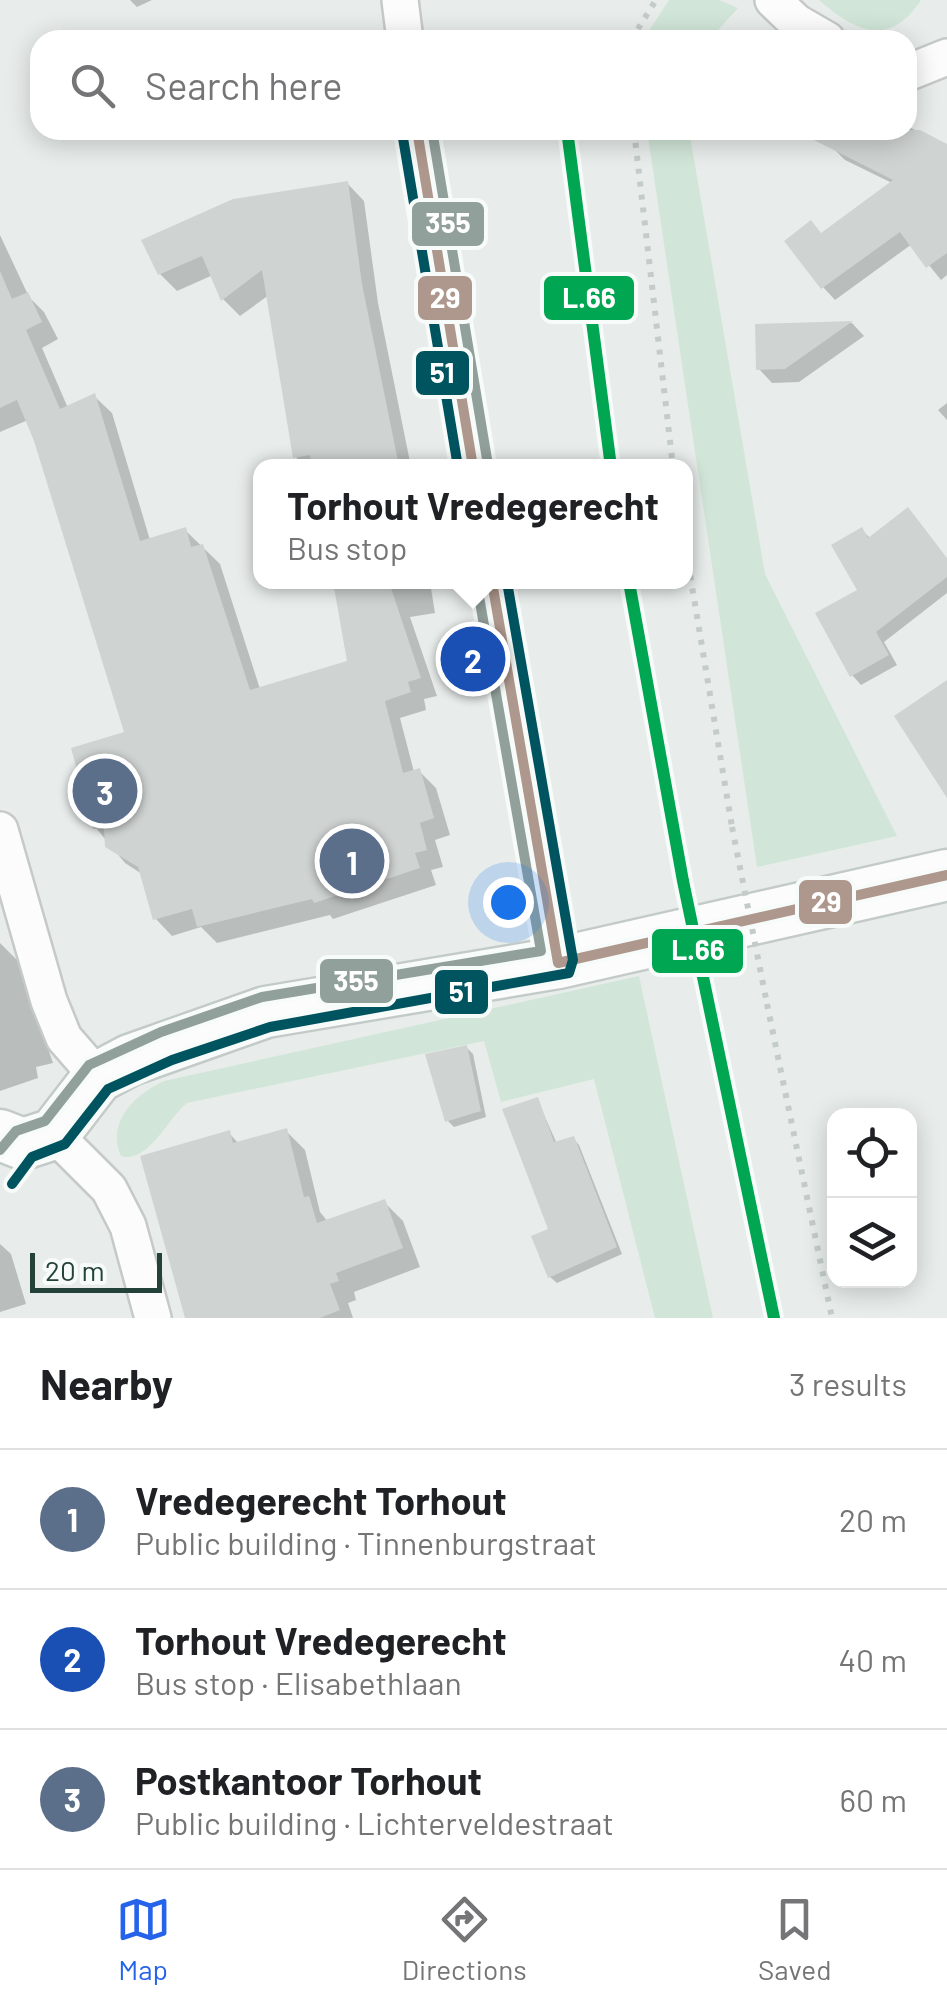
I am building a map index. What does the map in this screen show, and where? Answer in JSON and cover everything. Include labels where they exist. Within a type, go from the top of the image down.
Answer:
[{"type":"street","points":[[400,0],[403,30]]},
{"type":"street","points":[[773,0],[810,30]]},
{"type":"street","points":[[917,69],[947,58]]},
{"type":"street","points":[[419,140],[472,459]]},
{"type":"street","points":[[493,589],[558,963]]},
{"type":"street","points":[[0,830],[49,1002],[64,1038],[98,1077]]},
{"type":"street","points":[[153,1318],[128,1226],[109,1189],[19,1147],[98,1077],[130,1060],[266,1012],[558,963],[947,874]]},
{"type":"path","points":[[636,30],[656,0]]},
{"type":"path","points":[[635,140],[673,459]]},
{"type":"path","points":[[692,589],[732,828],[832,1318]]},
{"type":"green space","points":[[669,0],[719,0],[738,8],[718,30],[650,30]]},
{"type":"green space","points":[[819,0],[921,0],[897,25],[872,30],[846,20]]},
{"type":"green space","points":[[648,140],[691,140],[765,574],[897,836],[757,867]]},
{"type":"green space","points":[[639,976],[713,1318],[655,1318],[594,1079],[501,1102],[484,1041],[187,1103],[149,1147],[131,1157],[121,1156],[117,1144],[120,1121],[133,1102],[164,1081]]},
{"type":"building","points":[[920,130],[947,144],[947,253],[926,268],[900,232],[821,289],[784,241],[811,220],[821,233],[893,180],[814,140],[917,140]]},
{"type":"building","points":[[348,181],[362,284],[398,459],[311,459],[310,455],[293,458],[262,270],[221,301],[202,256],[158,275],[141,240],[233,199]]},
{"type":"building","points":[[0,271],[12,299],[28,292],[42,322],[26,330],[60,409],[95,393],[140,541],[186,527],[191,547],[203,544],[250,690],[347,661],[334,589],[391,589],[421,678],[408,682],[411,692],[385,701],[403,773],[420,768],[434,818],[420,823],[427,850],[415,853],[420,868],[314,903],[312,899],[197,927],[192,909],[153,920],[138,867],[105,847],[104,829],[93,829],[71,748],[124,732],[34,441],[17,400],[0,408]]},
{"type":"building","points":[[853,321],[785,369],[756,370],[755,324]]},
{"type":"building","points":[[908,507],[947,558],[947,577],[876,632],[889,655],[850,677],[815,613],[857,590],[831,545],[862,527],[868,538]]},
{"type":"building","points":[[947,680],[947,798],[894,716]]},
{"type":"building","points":[[467,1045],[481,1111],[445,1122],[425,1054]]},
{"type":"building","points":[[538,1097],[554,1142],[574,1136],[617,1247],[548,1278],[531,1236],[548,1229],[502,1109]]},
{"type":"building","points":[[287,1128],[304,1197],[309,1196],[317,1223],[385,1199],[403,1248],[336,1273],[339,1281],[330,1284],[340,1310],[320,1318],[185,1318],[140,1156],[230,1130],[233,1143]]},
{"type":"transit line","name":"51","points":[[403,140],[457,459]]},
{"type":"transit line","name":"29","points":[[419,140],[472,459]]},
{"type":"transit line","name":"355","points":[[434,140],[487,459]]},
{"type":"transit line","name":"L.66","points":[[568,140],[610,459]]},
{"type":"transit line","name":"355","points":[[0,1150],[16,1131],[45,1121],[89,1065],[161,1032],[262,997],[541,951],[478,589]]},
{"type":"transit line","name":"29","points":[[493,589],[558,963]]},
{"type":"transit line","name":"51","points":[[12,1184],[32,1157],[65,1144],[108,1089],[172,1060],[270,1027],[569,973],[573,960],[508,589]]},
{"type":"transit line","name":"L.66","points":[[630,589],[683,881],[774,1318]]},
{"type":"transit line","name":"29","points":[[558,963],[947,875]]},
{"type":"place","name":"Torhout Vredegerecht","points":[[473,659]]},
{"type":"place","name":"Postkantoor Torhout","points":[[105,791]]},
{"type":"place","name":"Vredegerecht Torhout","points":[[352,861]]}]
